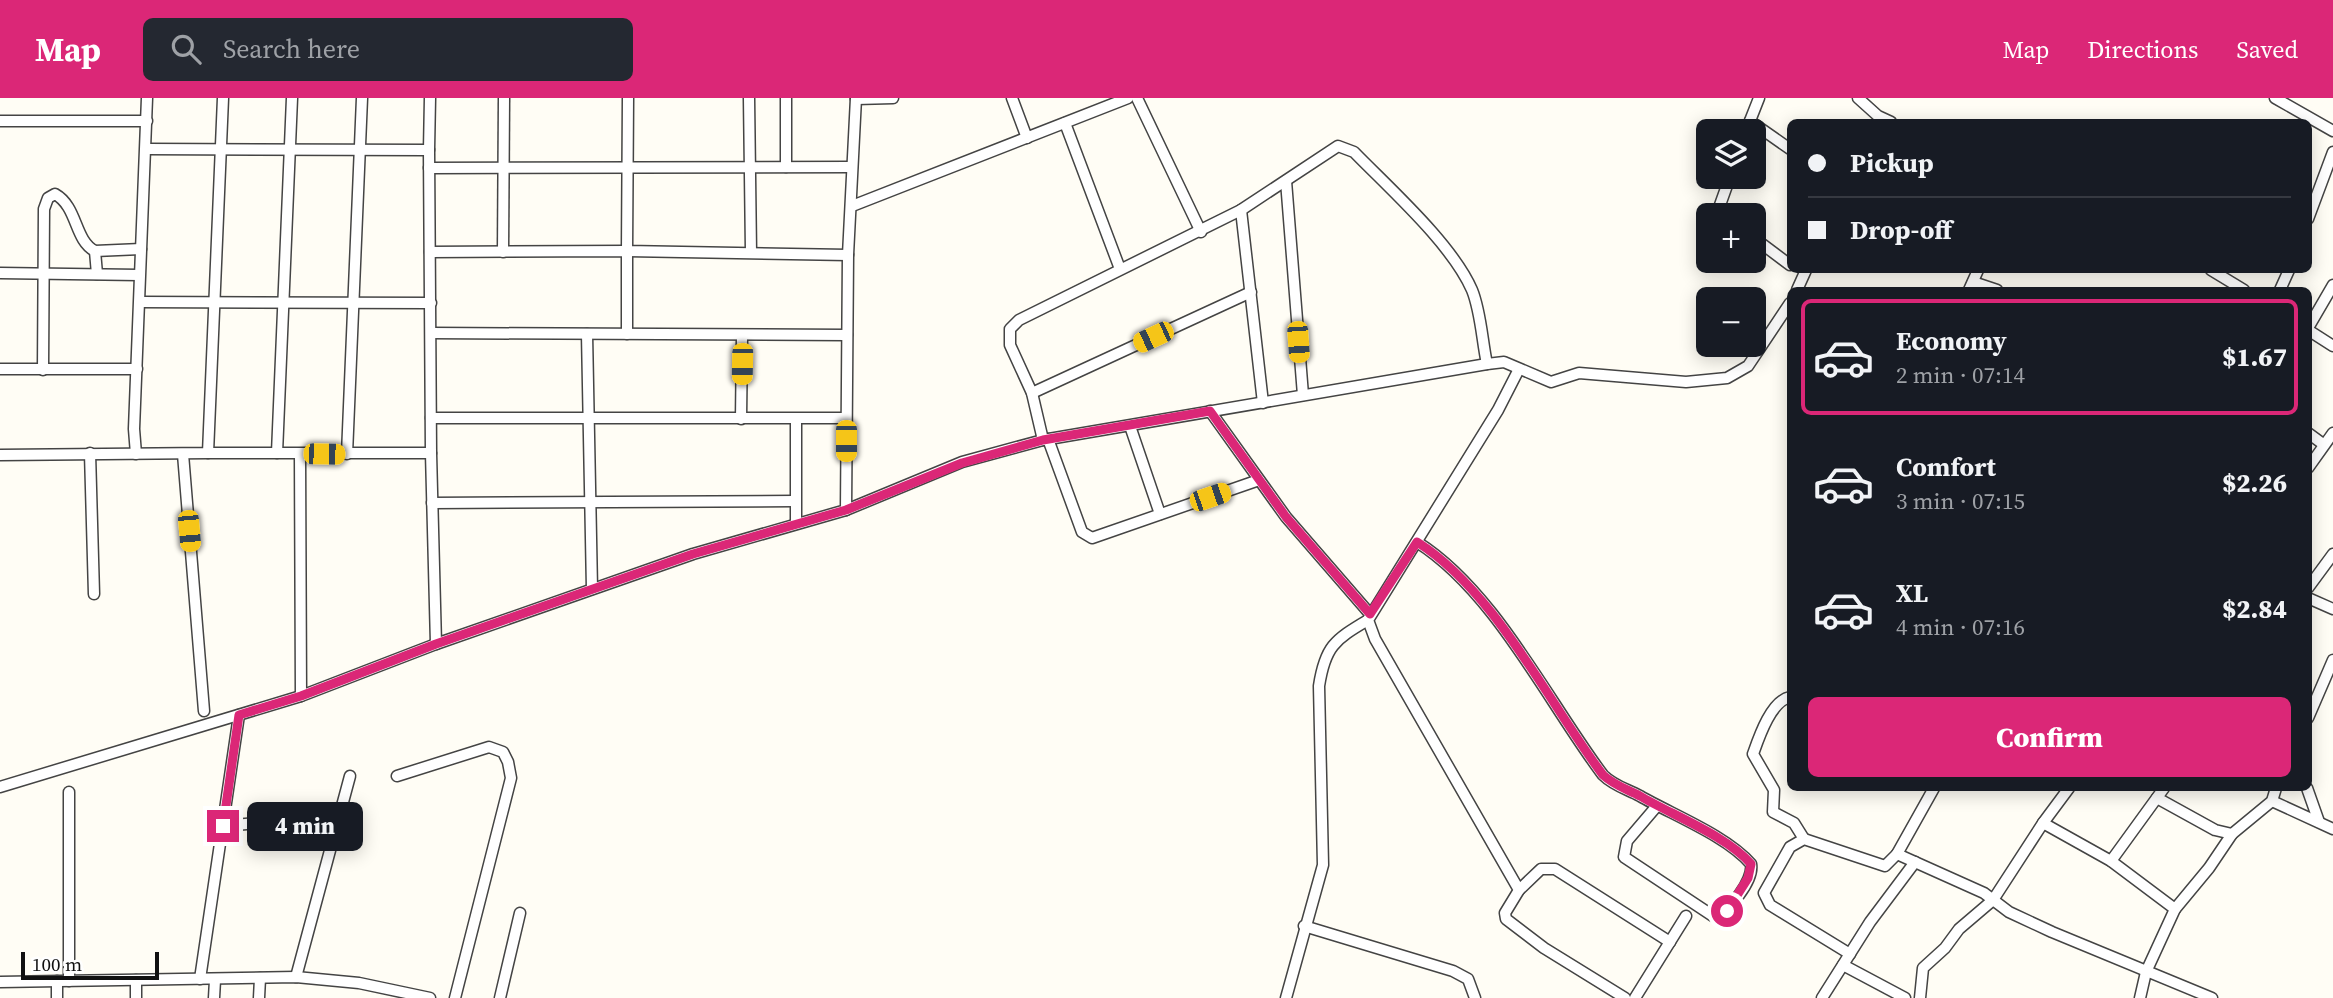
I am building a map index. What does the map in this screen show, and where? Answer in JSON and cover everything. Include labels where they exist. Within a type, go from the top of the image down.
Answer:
[{"type":"street","points":[[136,454],[134,429],[147,98]]},
{"type":"street","points":[[208,453],[223,98]]},
{"type":"street","points":[[278,453],[292,98]]},
{"type":"street","points":[[347,454],[362,98]]},
{"type":"street","points":[[430,98],[430,418],[436,644]]},
{"type":"street","points":[[503,252],[504,98]]},
{"type":"street","points":[[627,334],[628,98]]},
{"type":"street","points":[[749,98],[751,252]]},
{"type":"street","points":[[786,98],[786,167]]},
{"type":"street","points":[[846,510],[848,255],[856,98],[893,98]]},
{"type":"street","points":[[1012,98],[1027,138]]},
{"type":"street","points":[[852,206],[1128,98]]},
{"type":"street","points":[[1137,98],[1201,232]]},
{"type":"street","points":[[1751,119],[1759,98]]},
{"type":"street","points":[[1858,98],[1876,119]]},
{"type":"street","points":[[2275,98],[2312,119]]},
{"type":"street","points":[[2312,119],[2333,131]]},
{"type":"street","points":[[0,121],[147,121]]},
{"type":"street","points":[[1065,123],[1120,269]]},
{"type":"street","points":[[1766,136],[1787,147]]},
{"type":"street","points":[[1259,480],[1092,538],[1086,536],[1045,440],[1032,393],[1010,345],[1010,329],[1018,320],[1241,210],[1338,146],[1354,152],[1450,255],[1466,277],[1473,294],[1487,364]]},
{"type":"street","points":[[147,149],[429,150]]},
{"type":"street","points":[[2312,208],[2333,152]]},
{"type":"street","points":[[429,168],[628,170],[852,167]]},
{"type":"street","points":[[1286,181],[1303,395]]},
{"type":"street","points":[[43,370],[44,209],[51,195],[61,198],[72,210],[84,240],[95,251],[97,274]]},
{"type":"street","points":[[1241,210],[1263,402]]},
{"type":"street","points":[[1766,247],[1787,263]]},
{"type":"street","points":[[95,251],[141,249]]},
{"type":"street","points":[[430,252],[627,251],[848,255]]},
{"type":"street","points":[[0,273],[139,275]]},
{"type":"street","points":[[2216,273],[2239,287]]},
{"type":"street","points":[[2312,330],[2333,285]]},
{"type":"street","points":[[1032,393],[1251,292]]},
{"type":"street","points":[[140,302],[431,303]]},
{"type":"street","points":[[0,787],[301,696],[436,644],[592,589],[796,523],[846,510],[962,463],[1045,440],[1504,362],[1551,382],[1579,373],[1686,382],[1727,378],[1740,373],[1756,357],[1787,308]]},
{"type":"street","points":[[431,333],[742,337],[847,335]]},
{"type":"street","points":[[587,334],[592,589]]},
{"type":"street","points":[[2312,335],[2333,346]]},
{"type":"street","points":[[741,419],[742,337]]},
{"type":"street","points":[[0,369],[137,369]]},
{"type":"street","points":[[1286,998],[1323,865],[1319,686],[1324,658],[1342,635],[1369,617],[1417,542],[1519,369]]},
{"type":"street","points":[[1210,411],[1286,517],[1369,617],[1375,639],[1520,890]]},
{"type":"street","points":[[430,418],[846,418]]},
{"type":"street","points":[[796,420],[796,523]]},
{"type":"street","points":[[1130,426],[1160,514]]},
{"type":"street","points":[[2312,462],[2333,433]]},
{"type":"street","points":[[2312,436],[2323,444]]},
{"type":"street","points":[[90,453],[94,594]]},
{"type":"street","points":[[0,455],[431,453]]},
{"type":"street","points":[[183,454],[204,711]]},
{"type":"street","points":[[300,454],[301,696]]},
{"type":"street","points":[[432,503],[795,501]]},
{"type":"street","points":[[1417,542],[1462,579],[1493,617],[1603,775],[1614,786],[1639,795],[1656,807],[1712,836],[1751,864],[1748,878],[1727,911],[1713,916],[1624,857],[1627,841],[1656,807]]},
{"type":"street","points":[[2312,583],[2333,554]]},
{"type":"street","points":[[2312,600],[2333,609]]},
{"type":"street","points":[[2312,709],[2333,660]]},
{"type":"street","points":[[1787,698],[1780,701],[1770,716],[1753,754],[1774,790],[1773,812],[1794,823],[1804,839]]},
{"type":"street","points":[[200,979],[239,715]]},
{"type":"street","points":[[397,776],[489,747],[503,752],[509,762],[511,778],[455,998]]},
{"type":"street","points":[[296,977],[350,776]]},
{"type":"street","points":[[1850,954],[1770,905],[1764,892],[1785,855],[1797,841],[1804,839],[1885,866],[1897,854],[1932,791]]},
{"type":"street","points":[[1920,998],[1923,968],[1945,948],[1959,929],[1993,900],[2067,791]]},
{"type":"street","points":[[2111,861],[2162,791]]},
{"type":"street","points":[[2140,998],[2146,972],[2175,909],[2209,869],[2232,834],[2272,801],[2275,791]]},
{"type":"street","points":[[2307,791],[2319,822]]},
{"type":"street","points":[[69,792],[69,981]]},
{"type":"street","points":[[2157,797],[2215,830],[2232,834]]},
{"type":"street","points":[[2272,801],[2333,829]]},
{"type":"street","points":[[223,826],[338,817]]},
{"type":"street","points":[[2043,823],[2111,861],[2175,909]]},
{"type":"street","points":[[1897,854],[2052,932],[2212,998]]},
{"type":"street","points":[[1822,998],[1915,862]]},
{"type":"street","points":[[1625,998],[1513,926],[1505,913],[1520,890],[1541,869],[1555,869],[1670,942]]},
{"type":"street","points":[[500,998],[520,914]]},
{"type":"street","points":[[1635,998],[1686,916]]},
{"type":"street","points":[[1304,926],[1453,971],[1468,979],[1475,998]]},
{"type":"street","points":[[1843,965],[1905,998]]},
{"type":"street","points":[[0,982],[296,977],[359,983],[430,998]]},
{"type":"street","points":[[259,998],[260,978]]},
{"type":"street","points":[[136,980],[136,998]]},
{"type":"street","points":[[214,998],[215,980]]},
{"type":"street","points":[[57,981],[57,998]]},
{"type":"route","points":[[223,826],[239,715],[301,696],[436,644],[693,554],[846,510],[962,463],[1015,446],[1210,411],[1286,517],[1370,614],[1417,542],[1433,552],[1462,579],[1493,617],[1581,747],[1614,786],[1639,795],[1656,807],[1712,836],[1751,864],[1748,878],[1727,911]]}]
